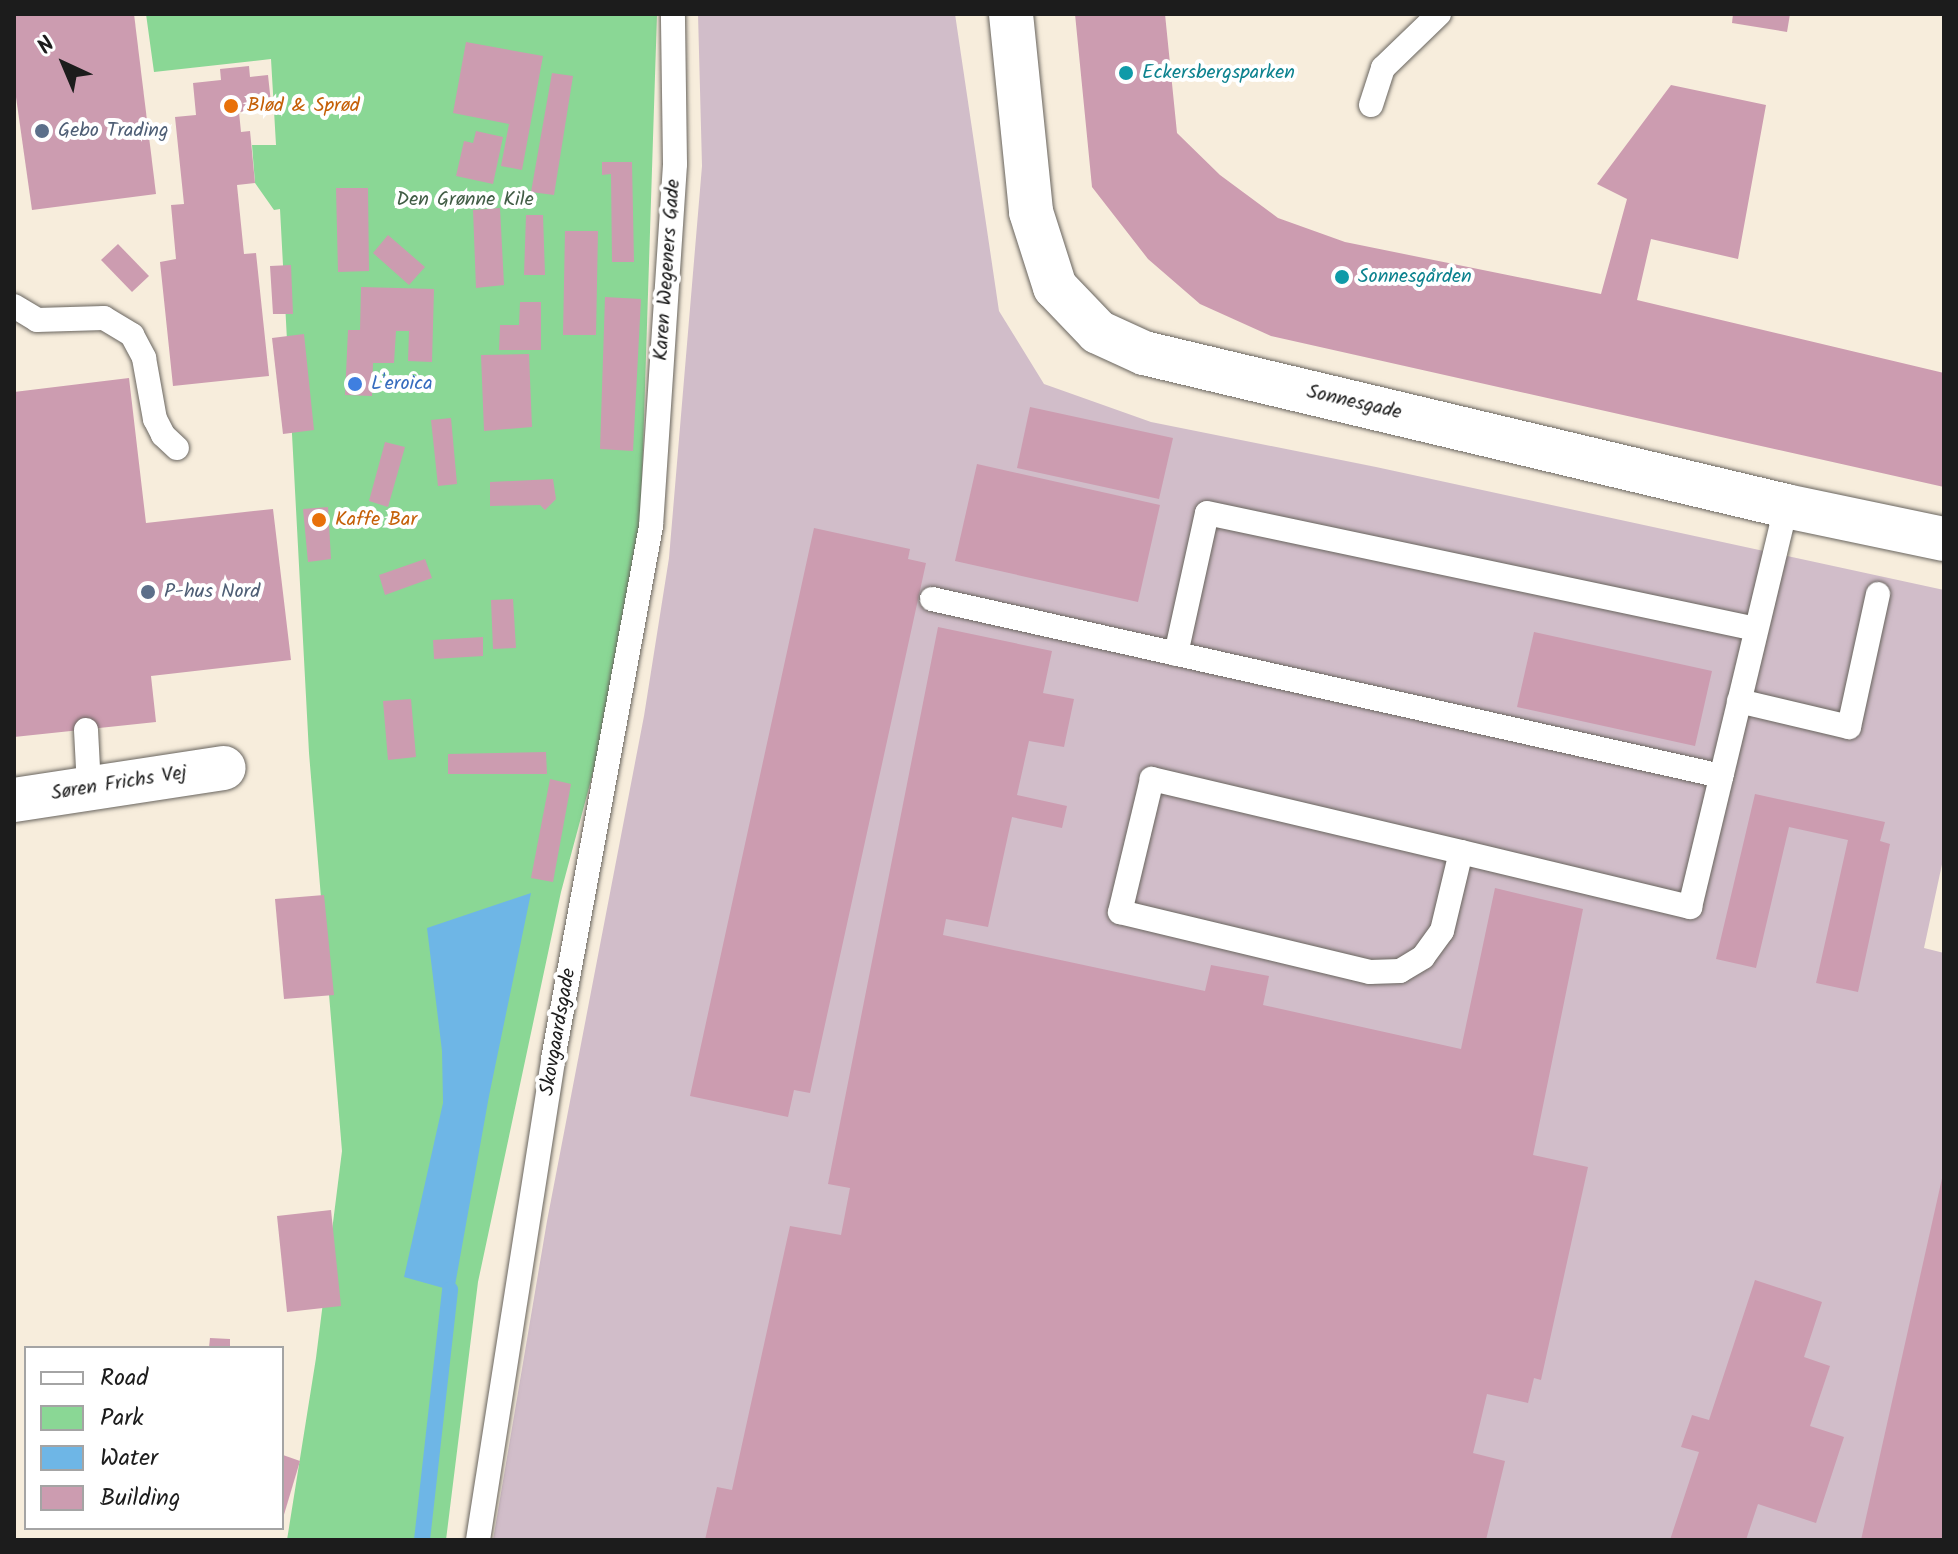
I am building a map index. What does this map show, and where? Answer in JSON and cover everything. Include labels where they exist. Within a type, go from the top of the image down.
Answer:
[{"type":"street","name":"Sonnesgade","points":[[1011,14],[1031,212],[1055,287],[1098,332],[1144,353],[1786,506],[1944,539]]},
{"type":"street","name":"Søren Frichs Vej","points":[[14,800],[224,768]]},
{"type":"lane","name":"Karen Wegeners Gade","points":[[651,526],[675,164],[673,14]]},
{"type":"lane","points":[[1371,105],[1383,68],[1439,14]]},
{"type":"lane","points":[[14,306],[37,320],[104,318],[132,335],[144,358],[155,419],[163,435],[177,448]]},
{"type":"lane","points":[[1461,852],[1442,931],[1423,957],[1400,971],[1370,972],[1120,912],[1152,779],[1461,852],[1690,907],[1786,506]]},
{"type":"lane","points":[[1176,654],[1207,513],[1756,629]]},
{"type":"lane","name":"Skovgaardsgade","points":[[478,1540],[553,1059],[651,526]]},
{"type":"lane","points":[[1739,701],[1849,727],[1878,594]]},
{"type":"lane","points":[[932,599],[1721,776]]},
{"type":"lane","points":[[86,730],[89,787]]},
{"type":"shaded area","points":[[698,14],[955,14],[999,311],[1044,384],[1151,422],[1376,467],[1944,590],[1944,855],[1924,948],[1944,953],[1944,1540],[493,1540],[547,1221],[644,716],[669,558],[702,166]]},
{"type":"green space","name":"Den Grønne Kile","points":[[146,14],[657,14],[638,605],[561,892],[478,1282],[446,1540],[287,1540],[316,1358],[342,1151],[309,753],[280,209],[274,210],[255,183],[252,145],[276,145],[271,59],[154,72]]},
{"type":"water","points":[[531,893],[489,1096],[454,1291],[404,1277],[443,1103],[442,1051],[427,928]]},
{"type":"building","points":[[14,14],[134,14],[156,194],[32,210],[14,83]]},
{"type":"building","name":"Sonnesgården","points":[[1075,14],[1165,14],[1177,133],[1220,175],[1278,218],[1345,242],[1601,294],[1627,199],[1597,184],[1671,85],[1766,105],[1738,259],[1651,239],[1637,300],[1944,373],[1944,487],[1271,336],[1200,304],[1148,259],[1092,187]]},
{"type":"building","points":[[1733,14],[1790,14],[1787,32],[1732,23]]},
{"type":"building","points":[[466,42],[543,56],[522,170],[501,166],[509,124],[453,113]]},
{"type":"building","points":[[249,66],[250,77],[268,75],[271,103],[253,105],[254,111],[239,112],[241,132],[250,131],[255,183],[237,185],[244,254],[256,253],[269,376],[173,386],[160,262],[176,259],[171,205],[184,204],[175,117],[196,115],[193,83],[221,80],[220,69]]},
{"type":"building","points":[[552,73],[573,76],[554,195],[531,192]]},
{"type":"building","points":[[476,131],[503,137],[493,184],[456,176],[464,141],[473,143]]},
{"type":"building","points":[[602,162],[632,162],[634,262],[612,262],[611,174],[602,175]]},
{"type":"building","points":[[336,188],[368,188],[369,271],[338,272]]},
{"type":"building","points":[[500,208],[504,285],[476,288],[473,210]]},
{"type":"building","points":[[526,215],[543,215],[545,275],[524,275]]},
{"type":"building","points":[[565,231],[598,231],[596,335],[563,335]]},
{"type":"building","points":[[388,235],[425,267],[409,285],[373,253]]},
{"type":"building","points":[[118,244],[149,276],[132,292],[101,260]]},
{"type":"building","points":[[291,265],[293,314],[273,314],[270,266]]},
{"type":"building","points":[[361,287],[434,289],[432,362],[408,361],[409,331],[396,331],[394,363],[373,363],[372,396],[345,395],[348,330],[360,330]]},
{"type":"building","points":[[605,297],[641,299],[633,451],[600,449]]},
{"type":"building","points":[[520,302],[541,302],[541,350],[499,350],[500,325],[519,325]]},
{"type":"building","points":[[304,334],[314,430],[283,434],[272,338]]},
{"type":"building","points":[[529,354],[532,427],[484,431],[481,355]]},
{"type":"building","name":"P-hus Nord","points":[[129,378],[146,523],[273,509],[291,660],[151,676],[156,722],[14,737],[14,392]]},
{"type":"building","points":[[1030,407],[1173,438],[1159,499],[1017,468]]},
{"type":"building","points":[[451,418],[457,484],[438,486],[431,420]]},
{"type":"building","points":[[385,442],[405,447],[388,507],[369,501]]},
{"type":"building","points":[[977,464],[1160,505],[1138,602],[955,561]]},
{"type":"building","points":[[553,479],[556,499],[545,510],[540,505],[490,506],[490,482]]},
{"type":"building","points":[[328,507],[331,559],[308,562],[303,509]]},
{"type":"building","points":[[814,528],[910,549],[908,559],[926,563],[810,1093],[794,1090],[788,1117],[690,1096]]},
{"type":"building","points":[[425,559],[432,578],[385,595],[379,575]]},
{"type":"building","points":[[513,599],[516,648],[493,649],[491,600]]},
{"type":"building","points":[[938,627],[1052,651],[1043,693],[1074,699],[1064,747],[1029,741],[1017,795],[1067,806],[1062,828],[1012,817],[988,927],[946,919],[943,935],[1205,991],[1211,965],[1269,976],[1263,1005],[1461,1049],[1495,888],[1583,909],[1533,1155],[1588,1167],[1541,1380],[1534,1378],[1528,1403],[1487,1394],[1473,1453],[1505,1461],[1486,1540],[705,1540],[717,1487],[732,1490],[790,1226],[841,1235],[850,1188],[828,1184]]},
{"type":"building","points":[[1534,632],[1712,671],[1695,746],[1517,707]]},
{"type":"building","points":[[483,637],[483,656],[434,659],[433,640]]},
{"type":"building","points":[[411,699],[416,757],[388,760],[383,701]]},
{"type":"building","points":[[546,752],[547,774],[448,774],[448,754]]},
{"type":"building","points":[[550,779],[571,784],[553,882],[531,878]]},
{"type":"building","points":[[1755,794],[1885,822],[1880,841],[1890,844],[1858,992],[1816,983],[1848,840],[1789,827],[1756,968],[1716,959]]},
{"type":"building","points":[[324,895],[334,995],[284,999],[275,899]]},
{"type":"building","points":[[1943,1174],[1944,1540],[1861,1540]]},
{"type":"building","points":[[331,1210],[341,1306],[287,1312],[277,1216]]},
{"type":"building","points":[[1755,1280],[1822,1302],[1804,1357],[1830,1366],[1810,1426],[1844,1437],[1816,1523],[1758,1504],[1746,1540],[1670,1540],[1699,1452],[1681,1447],[1692,1415],[1709,1420]]},
{"type":"building","points":[[210,1338],[230,1339],[230,1346],[209,1346]]},
{"type":"building","points":[[284,1455],[300,1461],[284,1515]]},
{"type":"waterway","points":[[422,1540],[450,1290]]},
{"type":"place","name":"Eckersbergsparken","points":[[1126,73]]},
{"type":"place","name":"Blød & Sprød","points":[[231,106]]},
{"type":"place","name":"Gebo Trading","points":[[42,131]]},
{"type":"place","name":"Sonnesgården","points":[[1342,277]]},
{"type":"place","name":"L'eroica","points":[[355,384]]},
{"type":"place","name":"Kaffe Bar","points":[[319,520]]},
{"type":"place","name":"P-hus Nord","points":[[148,592]]}]
